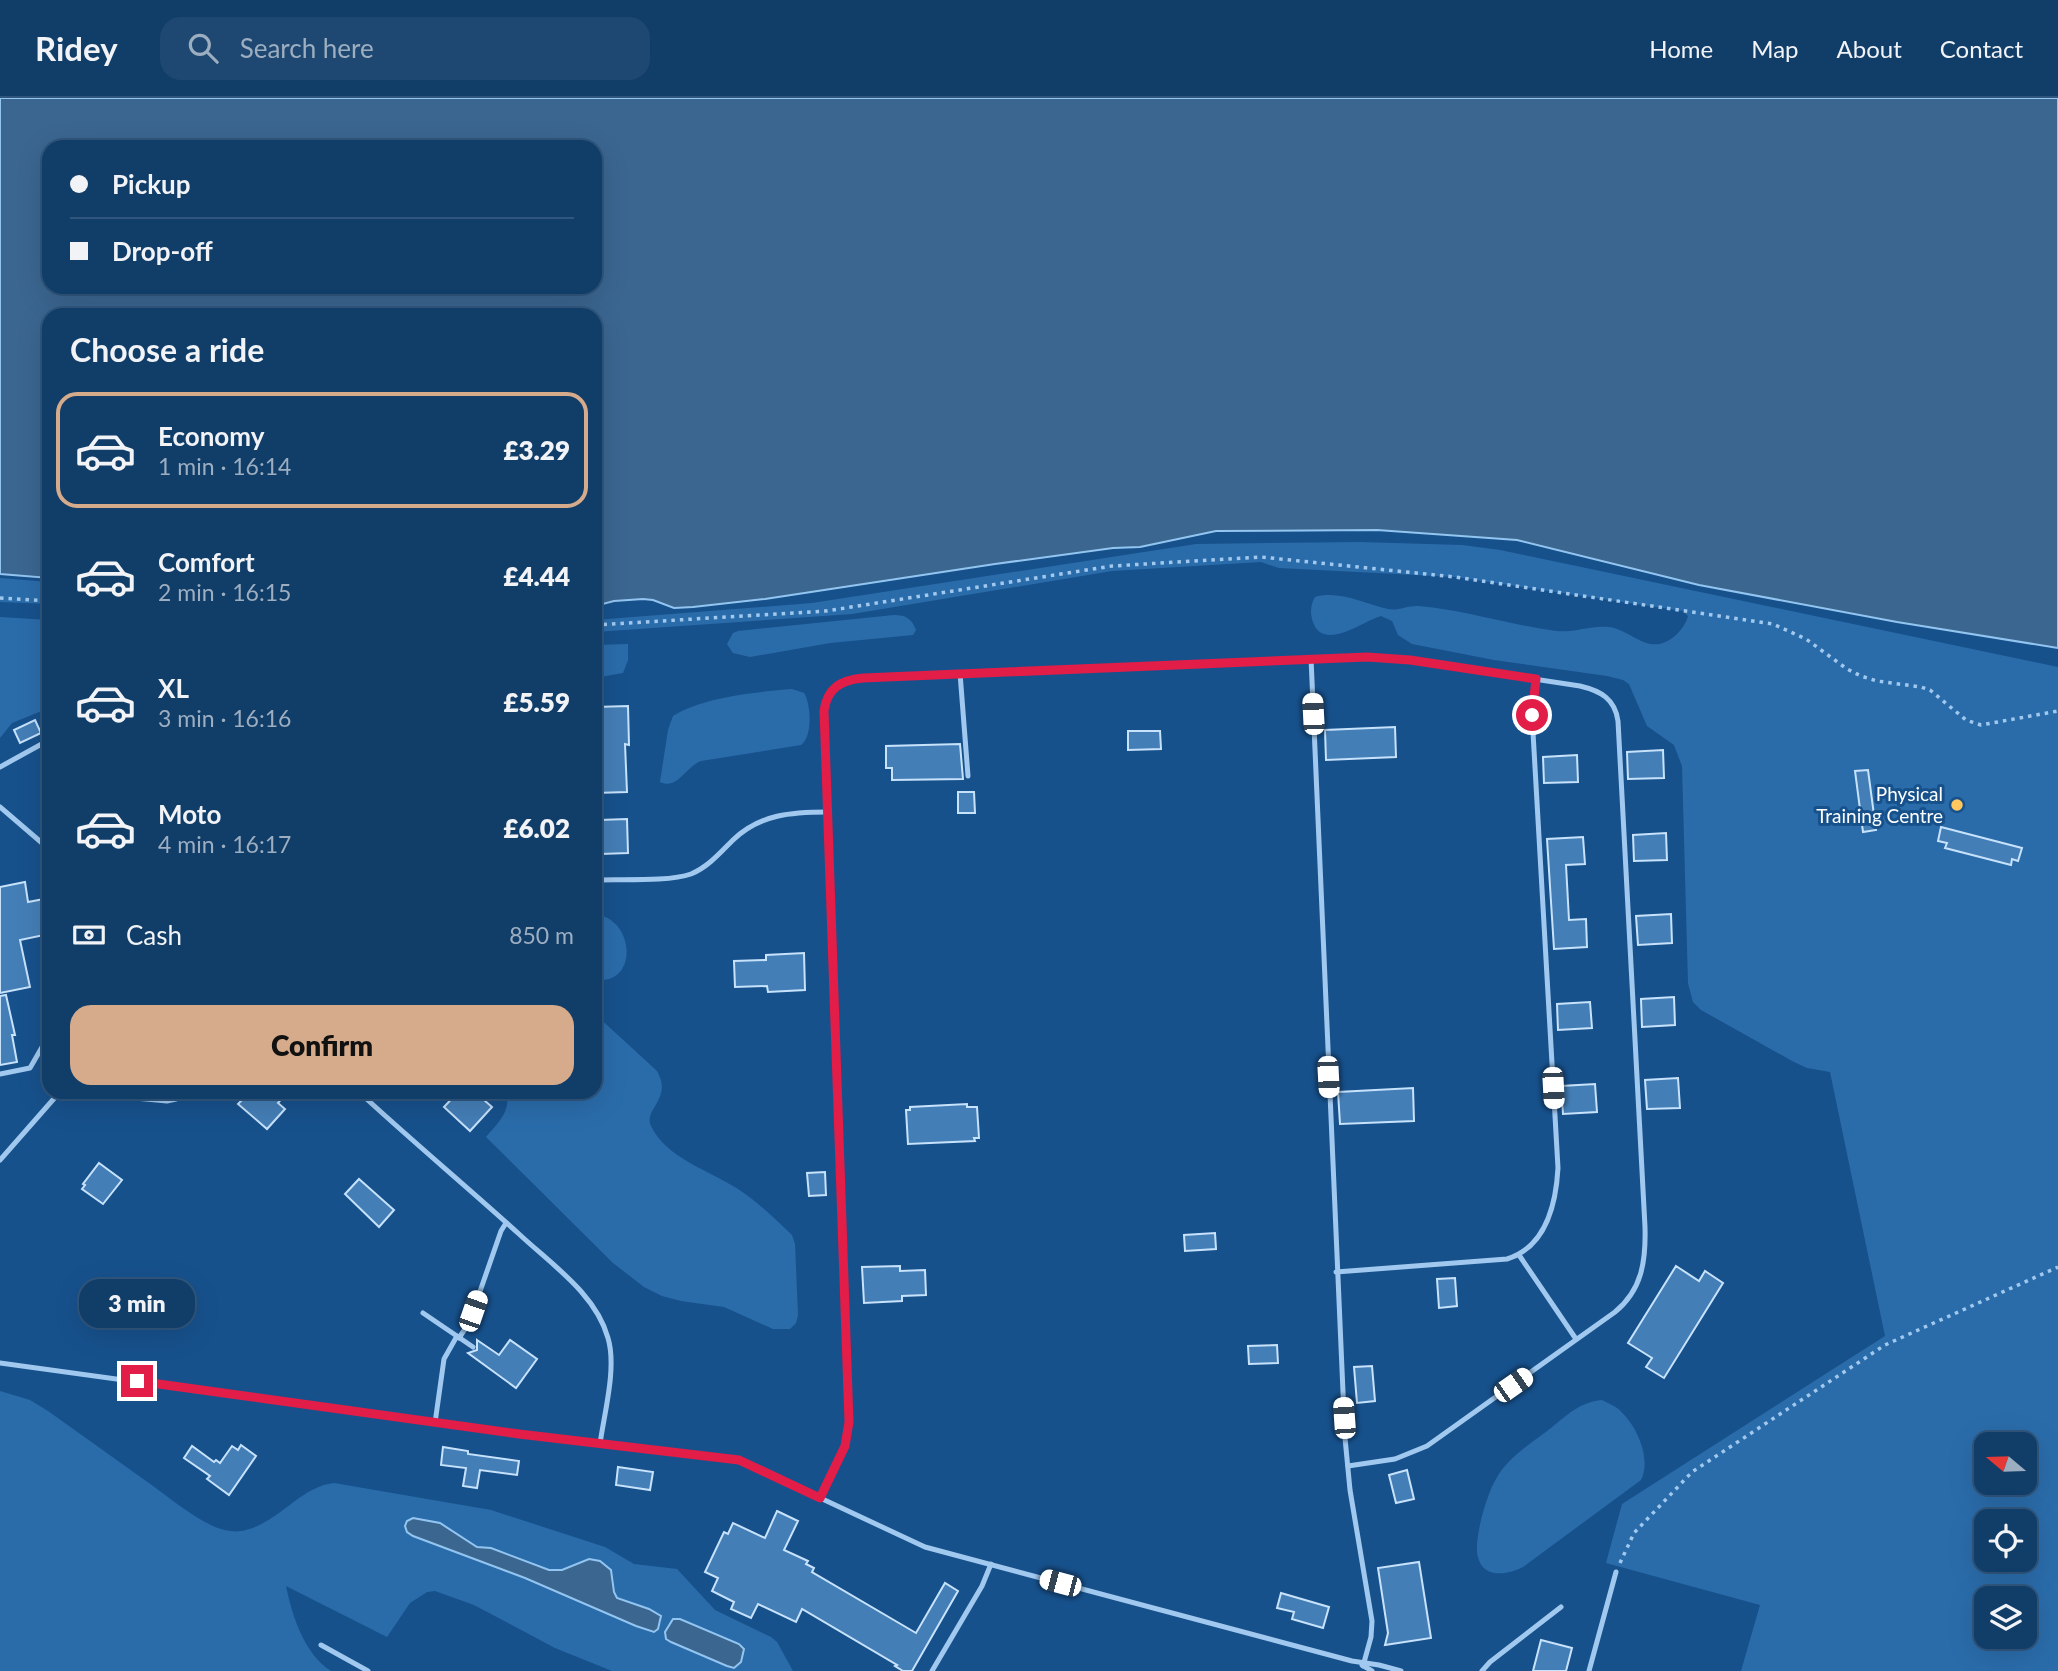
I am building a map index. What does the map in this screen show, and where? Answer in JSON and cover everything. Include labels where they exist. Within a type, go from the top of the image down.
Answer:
[{"type":"lane","points":[[1311,658],[1336,1272],[1348,1466],[1372,1621],[1370,1644],[1364,1665]]},
{"type":"lane","points":[[820,1498],[845,1446],[849,1422],[824,711],[827,698],[834,688],[842,682],[857,678],[1311,658],[1387,658],[1588,688],[1603,694],[1612,703],[1618,721],[1645,1258],[1639,1279],[1629,1298],[1615,1312],[1421,1450],[1388,1461],[1348,1466]]},
{"type":"lane","points":[[960,673],[968,776]]},
{"type":"lane","points":[[1336,1272],[1496,1261],[1519,1255],[1531,1246],[1545,1227],[1556,1196],[1558,1168],[1532,715],[1536,679]]},
{"type":"lane","points":[[0,767],[42,744]]},
{"type":"lane","points":[[0,807],[42,843]]},
{"type":"lane","points":[[602,880],[687,875],[705,867],[744,831],[763,820],[784,814],[828,812]]},
{"type":"lane","points":[[0,1074],[30,1068],[42,1047]]},
{"type":"lane","points":[[0,1160],[54,1099]]},
{"type":"lane","points":[[146,1099],[173,1099]]},
{"type":"lane","points":[[367,1099],[506,1223],[580,1292],[595,1310],[610,1345],[611,1364],[600,1444]]},
{"type":"lane","points":[[435,1423],[444,1359],[467,1328],[500,1231],[506,1223]]},
{"type":"lane","points":[[1519,1255],[1576,1339]]},
{"type":"lane","points":[[423,1313],[472,1347]]},
{"type":"lane","points":[[0,1363],[435,1423],[739,1460],[907,1540],[1352,1661],[1372,1671]]},
{"type":"lane","points":[[932,1671],[982,1586],[991,1564]]},
{"type":"lane","points":[[1589,1671],[1616,1572]]},
{"type":"lane","points":[[1482,1671],[1561,1607]]},
{"type":"lane","points":[[321,1645],[368,1671]]},
{"type":"lane","points":[[1364,1665],[1379,1664],[1401,1671]]},
{"type":"path","points":[[602,625],[826,611],[1112,566],[1261,557],[1455,577],[1773,624],[1806,639],[1861,676],[1930,690],[1966,720],[1981,725],[2058,711]]},
{"type":"path","points":[[0,598],[42,601]]},
{"type":"path","points":[[1616,1572],[1634,1533],[1692,1472],[1885,1345],[2058,1267]]},
{"type":"shaded area","points":[[0,98],[2058,98],[2058,648],[1897,622],[1699,585],[1517,540],[1377,530],[1216,531],[1140,547],[1113,548],[995,564],[765,599],[674,608],[643,599],[602,604],[602,308],[42,308],[42,577],[0,574]]},
{"type":"shaded area","points":[[1359,542],[1462,545],[1500,550],[2058,667],[2058,1671],[1741,1671],[1760,1605],[1606,1563],[1622,1504],[1885,1336],[1830,1072],[1807,1068],[1794,1062],[1701,1010],[1693,1002],[1688,983],[1682,766],[1674,745],[1647,726],[1629,684],[1607,676],[1494,660],[1412,644],[1398,635],[1392,621],[1381,616],[1343,632],[1324,634],[1317,629],[1311,610],[1315,597],[1333,595],[1388,609],[1415,606],[1436,608],[1556,631],[1609,627],[1653,644],[1664,643],[1677,634],[1688,616],[1683,611],[1455,577],[1279,568],[1261,562],[1112,571],[852,614],[602,632],[602,619],[812,603],[1196,544]]},
{"type":"shaded area","points":[[0,578],[42,581],[42,604],[0,602]]},
{"type":"shaded area","points":[[894,615],[905,617],[913,623],[916,630],[913,635],[830,643],[750,657],[733,653],[727,644],[733,633],[738,631]]},
{"type":"shaded area","points":[[0,617],[42,620],[42,713],[12,723],[0,738]]},
{"type":"shaded area","points":[[628,644],[628,660],[623,673],[602,677],[602,645]]},
{"type":"shaded area","points":[[792,689],[804,693],[808,705],[808,735],[801,745],[701,761],[676,781],[666,784],[660,782],[668,730],[673,716],[714,700]]},
{"type":"shaded area","points":[[602,917],[618,926],[624,937],[626,950],[625,962],[620,972],[610,979],[602,980]]},
{"type":"shaded area","points":[[602,1020],[657,1071],[662,1089],[650,1120],[658,1137],[690,1163],[745,1194],[792,1235],[795,1244],[798,1315],[796,1323],[790,1329],[773,1329],[724,1307],[681,1301],[644,1287],[613,1263],[486,1137],[499,1122],[507,1099],[602,1099]]},
{"type":"shaded area","points":[[0,1391],[30,1400],[48,1411],[183,1508],[223,1530],[238,1531],[258,1526],[311,1491],[334,1483],[491,1510],[605,1547],[634,1564],[677,1569],[715,1610],[777,1642],[793,1671],[612,1671],[555,1648],[474,1605],[435,1591],[427,1592],[410,1603],[387,1637],[286,1586],[306,1644],[313,1655],[331,1671],[0,1671]],"holes":[[[413,1518],[440,1523],[477,1547],[491,1548],[549,1570],[562,1570],[589,1559],[613,1576],[617,1598],[649,1609],[661,1621],[658,1629],[654,1632],[636,1626],[525,1578],[413,1536]]]},
{"type":"shaded area","points":[[1602,1400],[1624,1414],[1636,1432],[1645,1462],[1641,1480],[1523,1567],[1503,1573],[1485,1569],[1478,1557],[1477,1540],[1492,1486],[1501,1471],[1521,1451],[1568,1414],[1587,1403]]},
{"type":"shaded area","points":[[413,1518],[440,1523],[477,1547],[491,1548],[549,1570],[562,1570],[589,1559],[600,1561],[611,1570],[617,1598],[661,1616],[658,1629],[654,1632],[636,1626],[525,1578],[413,1536],[407,1532],[405,1526],[407,1521]]},
{"type":"shaded area","points":[[673,1619],[680,1619],[739,1644],[744,1649],[741,1662],[734,1668],[727,1666],[666,1639],[665,1632]]},
{"type":"building","points":[[628,706],[629,745],[625,744],[627,792],[602,793],[602,707]]},
{"type":"building","points":[[35,720],[41,733],[20,743],[14,730]]},
{"type":"building","points":[[1395,727],[1396,757],[1326,760],[1325,730]]},
{"type":"building","points":[[1128,731],[1160,731],[1161,749],[1128,750]]},
{"type":"building","points":[[960,744],[963,779],[892,780],[892,768],[886,768],[886,746]]},
{"type":"building","points":[[1663,750],[1664,778],[1628,779],[1627,752]]},
{"type":"building","points":[[1577,755],[1578,782],[1544,783],[1543,757]]},
{"type":"building","points":[[1868,770],[1876,830],[1863,832],[1855,771]]},
{"type":"building","points":[[958,792],[974,792],[975,813],[958,813]]},
{"type":"building","points":[[627,819],[628,853],[602,854],[602,820]]},
{"type":"building","points":[[1941,827],[2022,848],[2018,861],[2012,859],[2011,865],[1945,848],[1947,843],[1938,841]]},
{"type":"building","points":[[1666,833],[1667,860],[1634,861],[1633,835]]},
{"type":"building","points":[[1583,837],[1585,864],[1566,865],[1569,920],[1586,919],[1587,947],[1554,949],[1547,839]]},
{"type":"building","points":[[25,882],[28,902],[42,899],[42,935],[20,940],[30,987],[0,993],[0,887]]},
{"type":"building","points":[[1671,914],[1672,943],[1638,945],[1636,916]]},
{"type":"building","points":[[804,953],[805,990],[768,992],[767,986],[735,987],[734,961],[766,960],[766,955]]},
{"type":"building","points":[[6,995],[15,1035],[12,1035],[17,1062],[0,1065],[0,996]]},
{"type":"building","points":[[1674,997],[1675,1025],[1642,1027],[1641,999]]},
{"type":"building","points":[[1590,1002],[1592,1028],[1558,1030],[1557,1004]]},
{"type":"building","points":[[1678,1078],[1680,1108],[1647,1109],[1645,1080]]},
{"type":"building","points":[[1595,1084],[1597,1112],[1563,1114],[1561,1086]]},
{"type":"building","points":[[1413,1088],[1414,1121],[1340,1124],[1338,1092]]},
{"type":"building","points":[[281,1099],[278,1103],[285,1109],[267,1129],[238,1104],[242,1100]]},
{"type":"building","points":[[451,1099],[483,1099],[492,1107],[470,1131],[444,1107]]},
{"type":"building","points":[[967,1104],[967,1107],[977,1107],[979,1138],[974,1138],[975,1141],[908,1144],[906,1110],[910,1110],[910,1107]]},
{"type":"building","points":[[99,1163],[122,1180],[103,1204],[82,1189]]},
{"type":"building","points":[[825,1172],[826,1195],[809,1196],[807,1173]]},
{"type":"building","points":[[359,1179],[394,1210],[379,1227],[345,1194]]},
{"type":"building","points":[[1215,1233],[1216,1249],[1185,1251],[1184,1235]]},
{"type":"building","points":[[900,1266],[900,1271],[925,1270],[926,1295],[902,1296],[902,1301],[864,1303],[862,1267]]},
{"type":"building","points":[[1676,1266],[1699,1281],[1705,1271],[1723,1283],[1664,1378],[1646,1367],[1652,1358],[1628,1343]]},
{"type":"building","points":[[1455,1278],[1457,1306],[1439,1308],[1437,1279]]},
{"type":"building","points":[[477,1340],[499,1355],[510,1340],[537,1359],[516,1388],[468,1353],[477,1350]]},
{"type":"building","points":[[1277,1345],[1278,1363],[1249,1364],[1248,1346]]},
{"type":"building","points":[[1372,1366],[1375,1401],[1357,1403],[1354,1367]]},
{"type":"building","points":[[241,1445],[256,1456],[229,1495],[207,1479],[210,1476],[184,1458],[192,1446],[214,1462],[216,1460],[220,1463],[232,1446],[238,1450]]},
{"type":"building","points":[[443,1447],[468,1451],[468,1454],[519,1461],[517,1475],[480,1470],[477,1488],[463,1486],[466,1468],[441,1465]]},
{"type":"building","points":[[618,1467],[653,1472],[650,1490],[616,1485]]},
{"type":"building","points":[[1407,1470],[1414,1499],[1396,1503],[1389,1475]]},
{"type":"building","points":[[777,1511],[798,1521],[784,1550],[808,1561],[806,1564],[814,1568],[812,1572],[916,1633],[945,1583],[958,1591],[912,1671],[903,1671],[802,1609],[796,1622],[758,1604],[751,1618],[731,1609],[734,1602],[712,1591],[718,1578],[705,1572],[724,1532],[728,1534],[733,1523],[765,1538]]},
{"type":"building","points":[[1419,1562],[1431,1638],[1385,1645],[1388,1633],[1378,1568]]},
{"type":"building","points":[[1281,1593],[1329,1607],[1323,1628],[1292,1619],[1294,1612],[1277,1608]]},
{"type":"building","points":[[1541,1640],[1572,1648],[1566,1671],[1533,1671]]},
{"type":"place","name":"Physical Training Centre","points":[[1957,805]]},
{"type":"route","points":[[137,1381],[519,1434],[739,1460],[820,1498],[845,1446],[849,1422],[824,711],[828,695],[834,688],[842,682],[863,678],[1367,657],[1410,660],[1536,679],[1532,715]]}]
